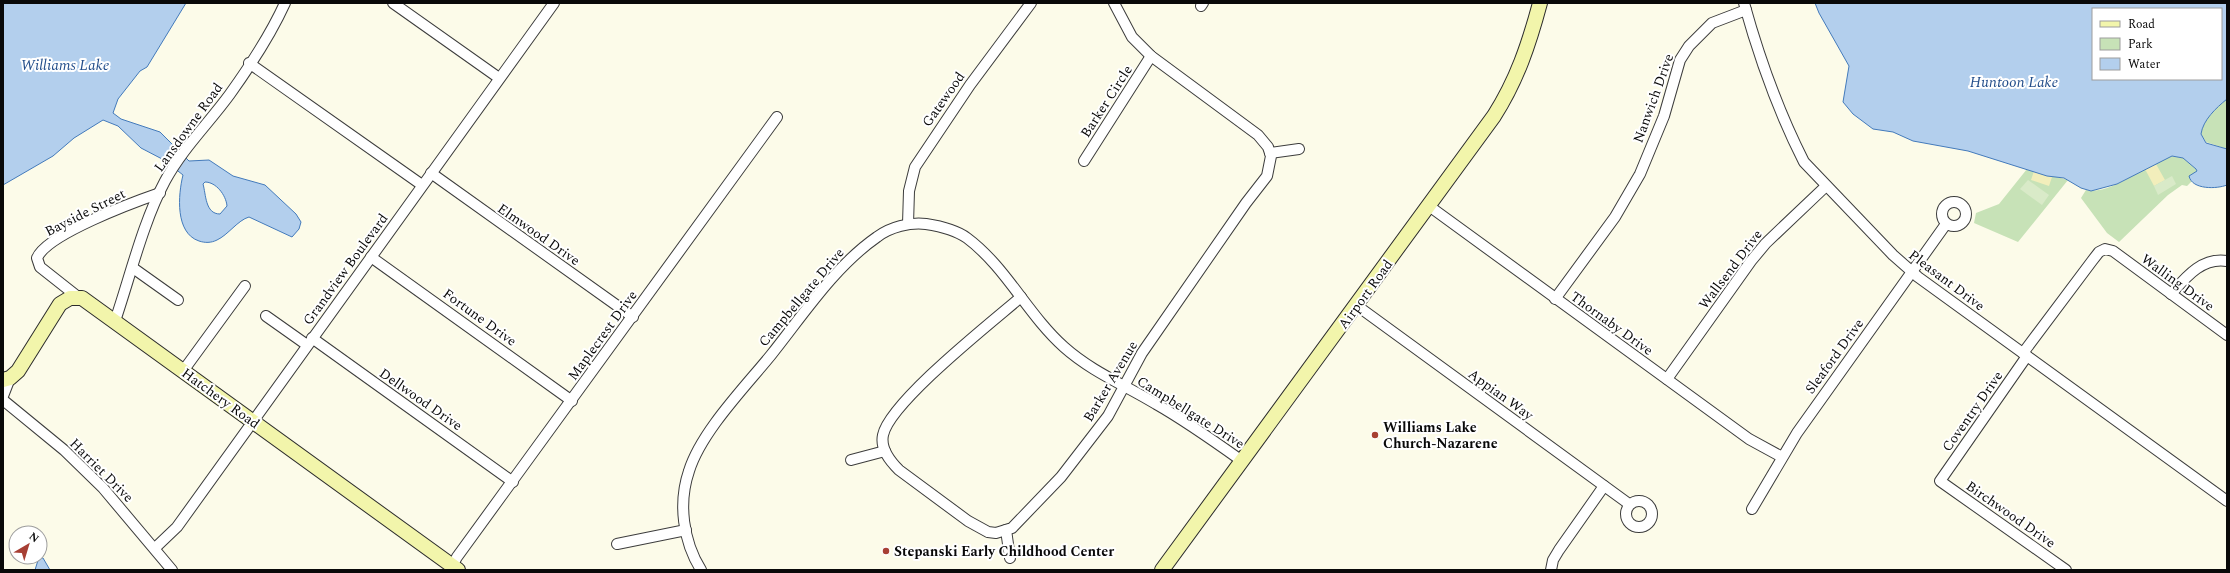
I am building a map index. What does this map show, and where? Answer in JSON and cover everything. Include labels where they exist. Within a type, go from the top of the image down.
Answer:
[{"type":"street","name":"Lansdowne Road","points":[[115,321],[152,210],[172,170],[184,152],[230,93],[278,17],[285,3]]},
{"type":"street","points":[[393,3],[499,78]]},
{"type":"street","name":"Grandview Boulevard","points":[[155,548],[177,527],[554,3]]},
{"type":"street","name":"Gatewood","points":[[908,224],[909,192],[915,167],[970,85],[1031,3]]},
{"type":"street","points":[[1114,3],[1132,37],[1151,56],[1258,135],[1268,147],[1270,153],[1299,149]]},
{"type":"street","name":"Airport Road","points":[[1162,570],[1429,206],[1508,92],[1522,63],[1538,4]]},
{"type":"street","name":"Pleasant Drive","points":[[1745,6],[1759,58],[1794,143],[1804,162],[1893,255],[1912,272],[2227,501]]},
{"type":"street","name":"Nanwich Drive","points":[[1555,298],[1615,217],[1640,174],[1664,116],[1680,60],[1689,46],[1712,23],[1745,6]]},
{"type":"street","name":"Barker Circle","points":[[1084,161],[1151,56]]},
{"type":"street","points":[[249,63],[422,185]]},
{"type":"street","name":"Maplecrest Drive","points":[[453,569],[513,482],[777,117]]},
{"type":"street","name":"Barker Avenue","points":[[1006,530],[1012,528],[1060,477],[1108,416],[1142,353],[1267,176],[1270,153]]},
{"type":"street","name":"Elmwood Drive","points":[[431,173],[633,317]]},
{"type":"street","name":"Wallsend Drive","points":[[1667,379],[1750,261],[1766,243],[1826,186]]},
{"type":"street","name":"Bayside Street","points":[[78,297],[40,267],[38,263],[39,253],[45,247],[65,235],[111,211],[160,193]]},
{"type":"street","name":"Thornaby Drive","points":[[1429,206],[1749,439],[1782,457]]},
{"type":"street","name":"Campbellgate Drive","points":[[701,570],[690,553],[683,503],[689,470],[699,448],[714,426],[850,258],[879,235],[908,224],[926,224],[955,232],[966,238],[998,268],[1021,298],[1064,347],[1087,365],[1162,407],[1242,461]]},
{"type":"street","name":"Sleaford Drive","points":[[1752,509],[1796,434],[1946,224]]},
{"type":"street","name":"Coventry Drive","points":[[1940,482],[2025,355],[2100,252],[2105,249],[2113,252]]},
{"type":"street","name":"Walling Drive","points":[[2113,252],[2227,335]]},
{"type":"street","name":"Fortune Drive","points":[[371,256],[572,400]]},
{"type":"street","points":[[2171,294],[2204,264],[2212,261],[2227,261]]},
{"type":"street","points":[[133,268],[178,300]]},
{"type":"street","points":[[183,371],[245,286]]},
{"type":"street","points":[[3,396],[6,379],[20,368],[57,307],[67,299],[78,297]]},
{"type":"street","name":"Hatchery Road","points":[[78,297],[88,302],[115,321],[453,569]]},
{"type":"street","points":[[1010,558],[1006,530],[996,533],[988,532],[968,521],[899,470],[889,460],[885,451],[882,437],[886,425],[895,413],[941,365],[1021,298]]},
{"type":"street","name":"Appian Way","points":[[1356,305],[1629,504]]},
{"type":"street","name":"Dellwood Drive","points":[[266,316],[310,342],[513,482]]},
{"type":"street","name":"Harriet Drive","points":[[3,400],[64,450],[103,488],[172,570]]},
{"type":"street","points":[[851,460],[885,451]]},
{"type":"street","name":"Birchwood Drive","points":[[1940,482],[2066,570]]},
{"type":"street","points":[[1551,570],[1553,560],[1559,550],[1604,486]]},
{"type":"street","points":[[617,544],[686,530]]},
{"type":"green space","points":[[2227,99],[2227,149],[2206,142],[2201,134],[2207,119],[2214,110]]},
{"type":"green space","points":[[2172,156],[2183,158],[2196,169],[2197,171],[2190,180],[2192,181],[2187,186],[2182,185],[2168,195],[2119,242],[2107,233],[2081,198],[2086,190],[2096,191],[2107,188],[2130,178],[2162,159]]},
{"type":"green space","points":[[2027,169],[2068,180],[2018,242],[1974,223],[1976,213],[1999,204]]},
{"type":"green space","points":[[2172,176],[2176,184],[2158,195],[2154,186]]},
{"type":"green space","points":[[2028,180],[2049,195],[2042,205],[2020,189]]},
{"type":"sand","points":[[2156,164],[2165,180],[2154,186],[2145,169]]},
{"type":"sand","points":[[2034,171],[2052,177],[2049,186],[2031,180]]},
{"type":"water","name":"Williams Lake","points":[[3,3],[186,3],[147,67],[140,71],[118,99],[113,113],[121,119],[160,132],[189,161],[209,160],[233,176],[265,185],[296,214],[301,222],[299,229],[292,237],[249,217],[241,221],[221,238],[212,242],[199,241],[191,237],[182,222],[180,212],[180,193],[183,175],[164,160],[141,148],[118,126],[103,120],[74,138],[53,156],[3,185]],"holes":[[[205,182],[217,187],[225,198],[227,206],[220,214],[211,211],[207,203],[203,184]]]},
{"type":"water","name":"Huntoon Lake","points":[[1815,3],[2227,3],[2227,99],[2214,110],[2207,119],[2201,134],[2206,143],[2227,149],[2227,185],[2211,188],[2195,184],[2191,181],[2189,176],[2197,171],[2196,169],[2183,158],[2172,156],[2117,184],[2091,191],[2081,188],[2064,178],[2047,176],[1968,151],[1913,141],[1893,132],[1873,129],[1853,114],[1843,102],[1849,66],[1819,13]]},
{"type":"water","points":[[37,565],[47,565],[50,570],[35,570]]},
{"type":"place","name":"Williams Lake Church-Nazarene","points":[[1375,435]]},
{"type":"place","name":"Stepanski Early Childhood Center","points":[[886,551]]}]
